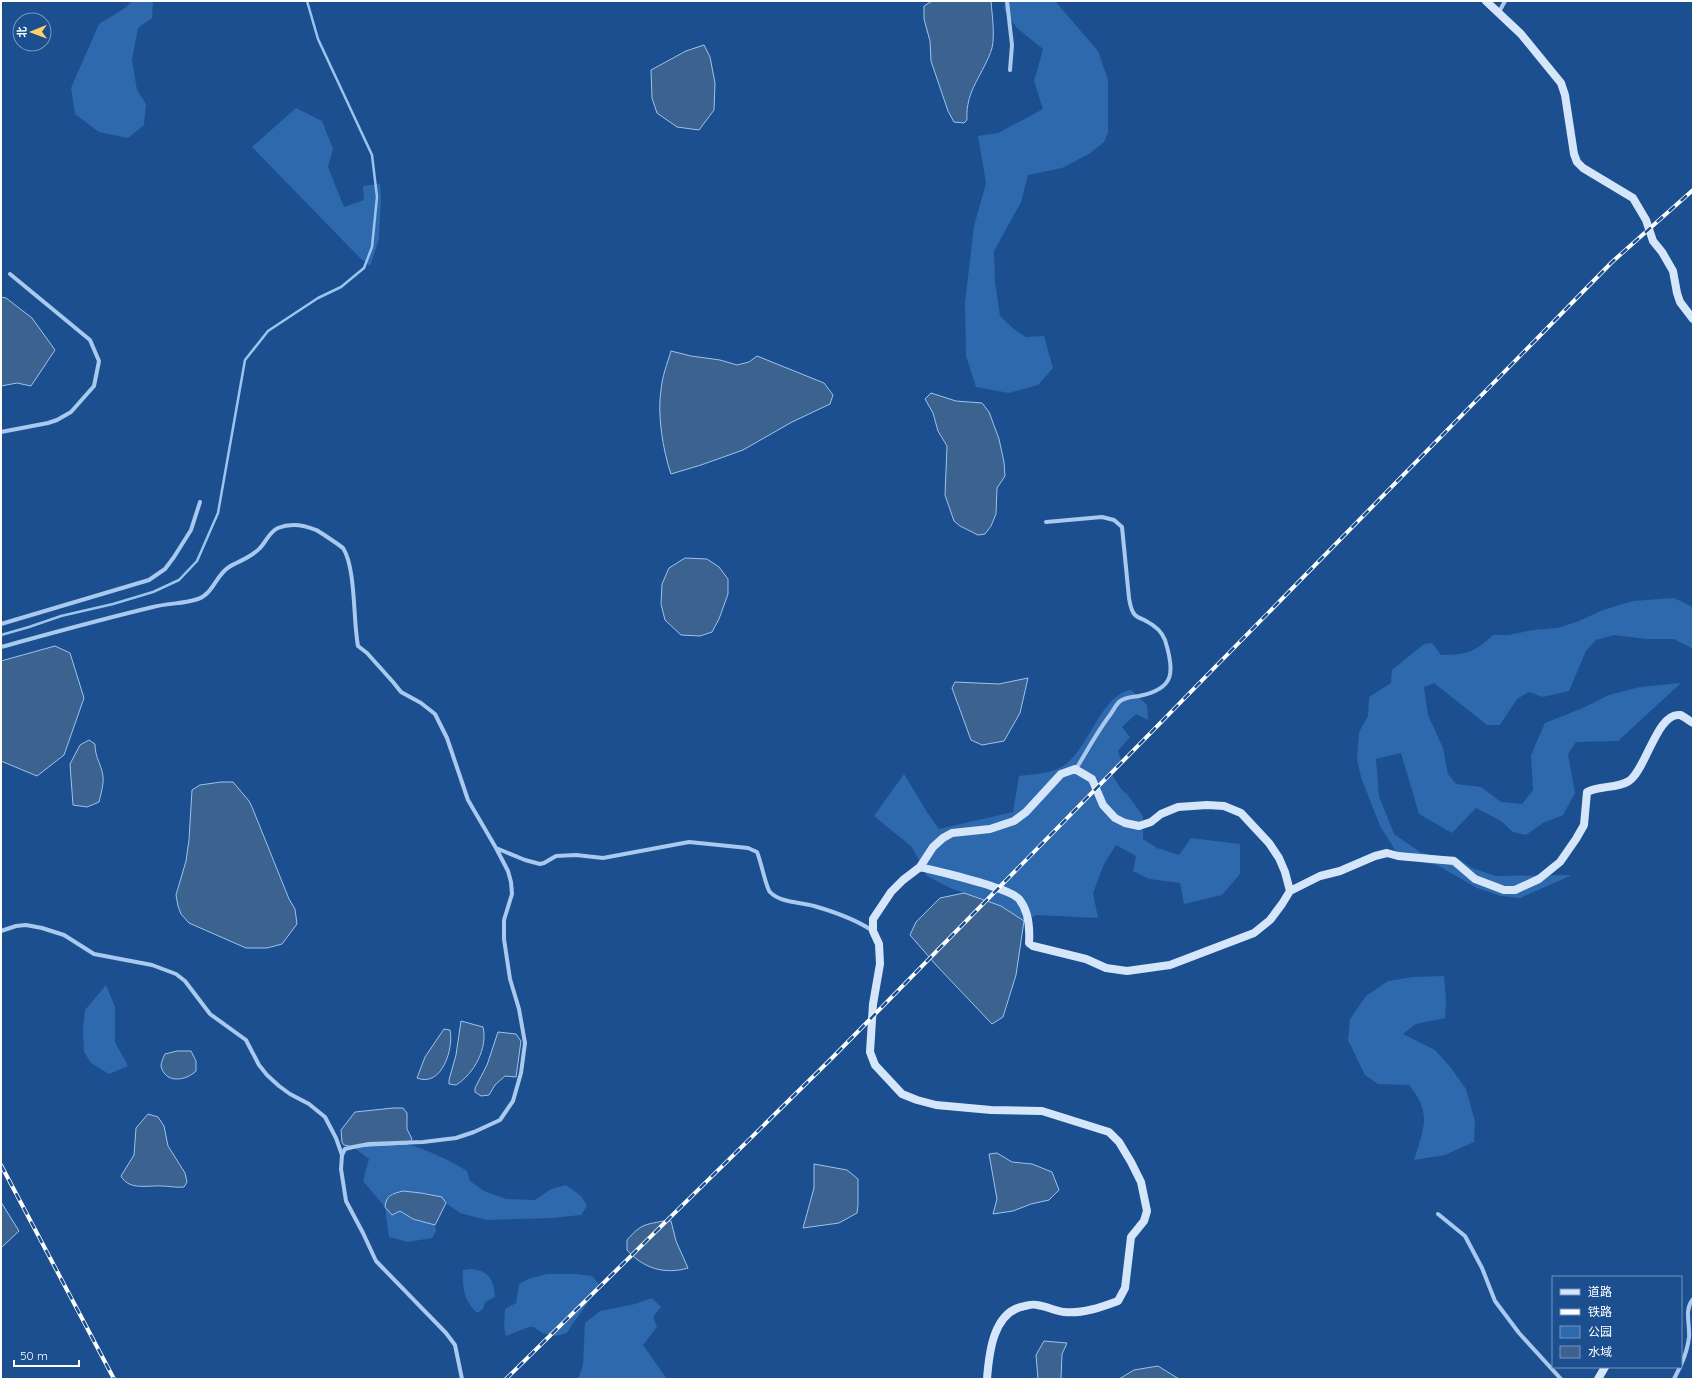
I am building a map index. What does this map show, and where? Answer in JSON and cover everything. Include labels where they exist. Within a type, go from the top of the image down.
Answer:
[{"type":"street","points":[[1007,1],[1012,45],[1010,70]]},
{"type":"street","points":[[1486,1],[1521,34],[1561,83],[1565,96],[1572,142],[1577,162],[1587,171],[1633,198],[1646,220],[1653,241],[1668,261],[1673,271],[1680,302],[1693,319]]},
{"type":"street","points":[[1499,12],[1505,1]]},
{"type":"street","points":[[1,432],[48,423],[71,412],[94,386],[99,360],[90,340],[10,274]]},
{"type":"street","points":[[1,624],[149,580],[165,569],[174,557],[191,530],[200,502]]},
{"type":"street","points":[[987,1379],[988,1361],[997,1330],[1004,1317],[1019,1307],[1036,1304],[1065,1312],[1093,1309],[1118,1301],[1125,1288],[1132,1237],[1144,1221],[1147,1211],[1141,1182],[1119,1142],[1109,1132],[1042,1111],[991,1110],[936,1105],[917,1100],[902,1094],[875,1065],[870,1052],[873,1004],[880,964],[879,944],[873,931],[873,919],[891,892],[903,880],[920,867],[933,847],[943,838],[952,833],[990,829],[1014,821],[1026,812],[1055,779],[1061,774],[1075,769],[1101,727],[1119,702],[1128,698],[1151,694],[1160,690],[1168,683],[1170,672],[1169,657],[1164,638],[1158,629],[1147,621],[1136,616],[1132,610],[1129,598],[1122,527],[1114,520],[1102,517],[1046,522]]},
{"type":"street","points":[[1,647],[60,630],[155,606],[199,599],[210,591],[228,567],[260,549],[276,529],[287,525],[299,526],[322,533],[343,547],[350,567],[355,632],[358,646],[367,653],[401,692],[421,703],[435,714],[447,738],[468,800],[508,870],[512,894],[504,920],[504,939],[510,980],[519,1009],[525,1043],[521,1073],[513,1101],[500,1120],[487,1127],[462,1136],[416,1143],[369,1144],[345,1150],[342,1155]]},
{"type":"street","points":[[920,867],[1001,890],[1019,898],[1029,923],[1029,943],[1033,946],[1086,959],[1106,968],[1127,971],[1170,965],[1254,933],[1270,920],[1290,891],[1320,876],[1340,871],[1375,856],[1387,853],[1398,856],[1454,861],[1475,879],[1504,890],[1515,890],[1528,886],[1560,862],[1576,839],[1584,825],[1587,792],[1594,788],[1624,784],[1630,780],[1635,774],[1657,733],[1666,720],[1673,716],[1682,715],[1693,723]]},
{"type":"street","points":[[1075,769],[1092,779],[1103,805],[1115,818],[1125,823],[1139,826],[1152,822],[1161,814],[1178,808],[1207,805],[1224,806],[1241,813],[1270,843],[1285,872],[1290,891]]},
{"type":"street","points":[[496,848],[525,860],[540,864],[556,856],[576,855],[603,858],[689,842],[748,848],[757,852],[764,869],[770,892],[776,896],[812,905],[839,914],[861,923],[873,931]]},
{"type":"street","points":[[1,931],[16,926],[26,925],[42,928],[64,935],[94,954],[152,965],[176,974],[185,981],[210,1014],[246,1040],[259,1065],[268,1075],[284,1090],[309,1104],[325,1117],[338,1142],[342,1155],[341,1169],[343,1190],[346,1200],[364,1233],[376,1261],[446,1333],[455,1345],[462,1379]]},
{"type":"street","points":[[1438,1214],[1465,1236],[1482,1268],[1495,1301],[1519,1333],[1561,1379]]},
{"type":"street","points":[[1682,1361],[1688,1347],[1688,1311],[1690,1302],[1693,1299]]},
{"type":"street","points":[[1598,1379],[1604,1368]]},
{"type":"street","points":[[1674,1379],[1679,1368]]},
{"type":"green space","points":[[132,1],[153,1],[152,18],[138,28],[132,60],[137,90],[146,104],[144,125],[128,138],[99,132],[75,114],[71,88],[99,24],[125,8]]},
{"type":"green space","points":[[1005,1],[1055,1],[1098,51],[1108,80],[1108,132],[1104,142],[1089,154],[1062,168],[1028,175],[1021,202],[994,251],[995,282],[1000,316],[1015,330],[1026,337],[1044,336],[1053,368],[1038,385],[1009,393],[976,387],[966,356],[965,302],[974,226],[986,183],[978,136],[998,133],[1043,109],[1034,81],[1043,49],[1017,28],[1004,10]]},
{"type":"green space","points":[[296,108],[322,121],[333,149],[328,167],[344,207],[364,200],[363,186],[380,184],[381,197],[379,239],[370,266],[360,258],[252,147]]},
{"type":"green space","points":[[1674,598],[1693,607],[1693,649],[1674,639],[1646,639],[1614,635],[1596,640],[1586,651],[1569,691],[1543,697],[1529,692],[1517,699],[1500,725],[1487,725],[1434,683],[1424,687],[1428,715],[1443,748],[1448,774],[1456,784],[1481,787],[1501,802],[1522,804],[1533,790],[1531,755],[1545,723],[1583,708],[1609,695],[1640,687],[1681,683],[1618,741],[1576,742],[1568,754],[1575,793],[1563,815],[1543,823],[1526,835],[1513,832],[1501,821],[1476,808],[1452,833],[1419,814],[1401,753],[1376,759],[1379,796],[1394,834],[1420,852],[1435,856],[1454,856],[1472,868],[1496,876],[1572,875],[1520,898],[1501,896],[1477,888],[1437,865],[1400,858],[1380,826],[1361,777],[1357,759],[1359,732],[1368,716],[1369,697],[1391,683],[1392,670],[1424,644],[1432,643],[1441,655],[1464,653],[1475,649],[1493,635],[1508,635],[1533,630],[1558,628],[1579,621],[1603,610],[1633,601]]},
{"type":"green space","points":[[1131,690],[1147,705],[1148,720],[1136,714],[1122,727],[1130,737],[1118,751],[1122,763],[1110,771],[1121,789],[1127,794],[1143,816],[1143,839],[1157,848],[1179,855],[1191,838],[1240,844],[1240,874],[1222,895],[1184,904],[1180,883],[1149,879],[1133,871],[1136,856],[1116,845],[1104,864],[1093,893],[1098,918],[1037,915],[1024,921],[1001,906],[950,888],[927,876],[912,847],[874,816],[904,774],[939,829],[1013,812],[1019,776],[1050,772],[1066,764],[1081,747],[1105,709],[1112,701],[1122,693]]},
{"type":"green space","points":[[1444,976],[1446,1000],[1445,1018],[1416,1024],[1403,1034],[1435,1050],[1451,1068],[1466,1089],[1475,1121],[1474,1142],[1445,1155],[1414,1160],[1423,1130],[1424,1121],[1421,1104],[1409,1085],[1378,1084],[1365,1075],[1348,1040],[1350,1019],[1366,996],[1388,981],[1413,977]]},
{"type":"green space","points":[[106,985],[115,1007],[115,1042],[128,1066],[109,1074],[91,1063],[84,1052],[83,1029],[85,1010]]},
{"type":"green space","points":[[408,1144],[423,1149],[460,1167],[467,1171],[470,1181],[484,1191],[506,1199],[535,1200],[551,1189],[566,1185],[581,1196],[587,1206],[581,1215],[552,1218],[487,1220],[460,1213],[446,1203],[442,1197],[417,1192],[391,1194],[400,1211],[413,1219],[435,1225],[436,1231],[432,1238],[408,1242],[389,1237],[385,1207],[363,1181],[369,1159],[353,1147]]},
{"type":"green space","points":[[472,1269],[483,1272],[490,1277],[495,1297],[485,1302],[483,1309],[477,1313],[469,1304],[463,1282],[463,1270]]},
{"type":"green space","points":[[547,1274],[575,1274],[592,1276],[599,1284],[592,1297],[567,1333],[556,1336],[542,1333],[534,1327],[529,1327],[506,1336],[504,1328],[505,1309],[516,1303],[519,1284],[528,1279]]},
{"type":"green space","points":[[652,1298],[661,1307],[653,1317],[657,1327],[643,1345],[667,1379],[578,1379],[583,1365],[585,1323],[600,1311],[635,1304]]},
{"type":"water","points":[[932,1],[991,1],[993,31],[992,48],[972,91],[967,109],[967,120],[964,123],[954,122],[948,111],[931,61],[930,41],[924,19],[924,6]]},
{"type":"water","points":[[704,45],[710,57],[715,83],[714,110],[699,130],[677,127],[657,113],[652,98],[651,70],[686,51]]},
{"type":"water","points":[[1,297],[6,298],[32,318],[55,350],[31,386],[17,383],[1,386]]},
{"type":"water","points":[[671,351],[691,356],[720,360],[737,365],[749,362],[757,356],[824,383],[833,395],[830,404],[792,422],[743,450],[671,474],[663,444],[660,421],[660,400],[662,380]]},
{"type":"water","points":[[931,393],[956,401],[982,403],[989,412],[999,439],[1004,462],[1005,476],[997,488],[996,514],[991,526],[985,534],[978,535],[960,526],[954,521],[945,495],[947,446],[938,431],[933,413],[925,399]]},
{"type":"water","points":[[685,558],[707,559],[719,567],[728,579],[728,594],[719,619],[712,632],[700,636],[681,635],[665,620],[661,604],[662,584],[669,568]]},
{"type":"water","points":[[55,646],[70,653],[84,698],[64,755],[37,776],[1,761],[1,661]]},
{"type":"water","points":[[1028,678],[1020,713],[1004,741],[982,745],[971,740],[952,688],[955,682],[999,684]]},
{"type":"water","points":[[89,740],[95,744],[103,779],[99,802],[87,807],[73,805],[70,764],[80,745]]},
{"type":"water","points":[[233,782],[249,801],[289,899],[295,909],[297,924],[282,944],[267,948],[246,948],[189,923],[181,914],[176,895],[186,861],[189,840],[192,790],[200,785]]},
{"type":"water","points":[[964,893],[1001,906],[1024,921],[1016,975],[1003,1017],[992,1024],[936,965],[910,935],[916,922],[940,898]]},
{"type":"water","points":[[461,1021],[483,1027],[484,1035],[478,1060],[469,1074],[456,1085],[449,1084],[449,1080],[456,1055]]},
{"type":"water","points":[[444,1029],[450,1030],[451,1038],[448,1056],[444,1064],[439,1072],[433,1077],[426,1080],[417,1078],[425,1057]]},
{"type":"water","points":[[498,1032],[516,1034],[521,1041],[516,1077],[505,1076],[495,1085],[489,1095],[481,1096],[475,1092],[475,1088],[487,1065]]},
{"type":"water","points":[[177,1051],[191,1051],[196,1061],[196,1071],[182,1079],[167,1076],[163,1072],[161,1066],[165,1054]]},
{"type":"water","points":[[403,1108],[407,1113],[407,1129],[412,1139],[408,1144],[353,1147],[344,1145],[342,1142],[341,1130],[355,1112]]},
{"type":"water","points":[[148,1114],[158,1117],[164,1126],[168,1146],[185,1173],[187,1182],[184,1187],[139,1186],[129,1184],[124,1181],[121,1176],[134,1155],[136,1128]]},
{"type":"water","points":[[997,1153],[1012,1162],[1032,1164],[1052,1172],[1059,1190],[1049,1200],[1031,1204],[1013,1211],[993,1214],[997,1199],[989,1154]]},
{"type":"water","points":[[814,1164],[847,1170],[858,1179],[857,1213],[839,1223],[803,1228],[814,1188]]},
{"type":"water","points":[[403,1191],[442,1197],[446,1203],[435,1225],[413,1219],[400,1211],[392,1215],[385,1207],[388,1197]]},
{"type":"water","points":[[1,1202],[19,1231],[1,1248]]},
{"type":"water","points":[[663,1221],[671,1221],[676,1241],[688,1268],[671,1271],[654,1268],[640,1261],[627,1250],[627,1240],[636,1231],[643,1226]]},
{"type":"water","points":[[1044,1341],[1067,1343],[1062,1354],[1061,1379],[1038,1379],[1036,1355]]},
{"type":"water","points":[[1158,1366],[1179,1379],[1119,1379],[1134,1370]]},
{"type":"waterway","points":[[1,635],[61,616],[113,604],[153,592],[179,580],[197,561],[218,513],[245,360],[268,331],[318,298],[341,287],[364,268],[372,247],[377,197],[372,155],[318,39],[307,1]]},
{"type":"railway","points":[[506,1379],[833,1057],[1612,262],[1693,190]]},
{"type":"railway","points":[[1,1165],[114,1379]]}]
